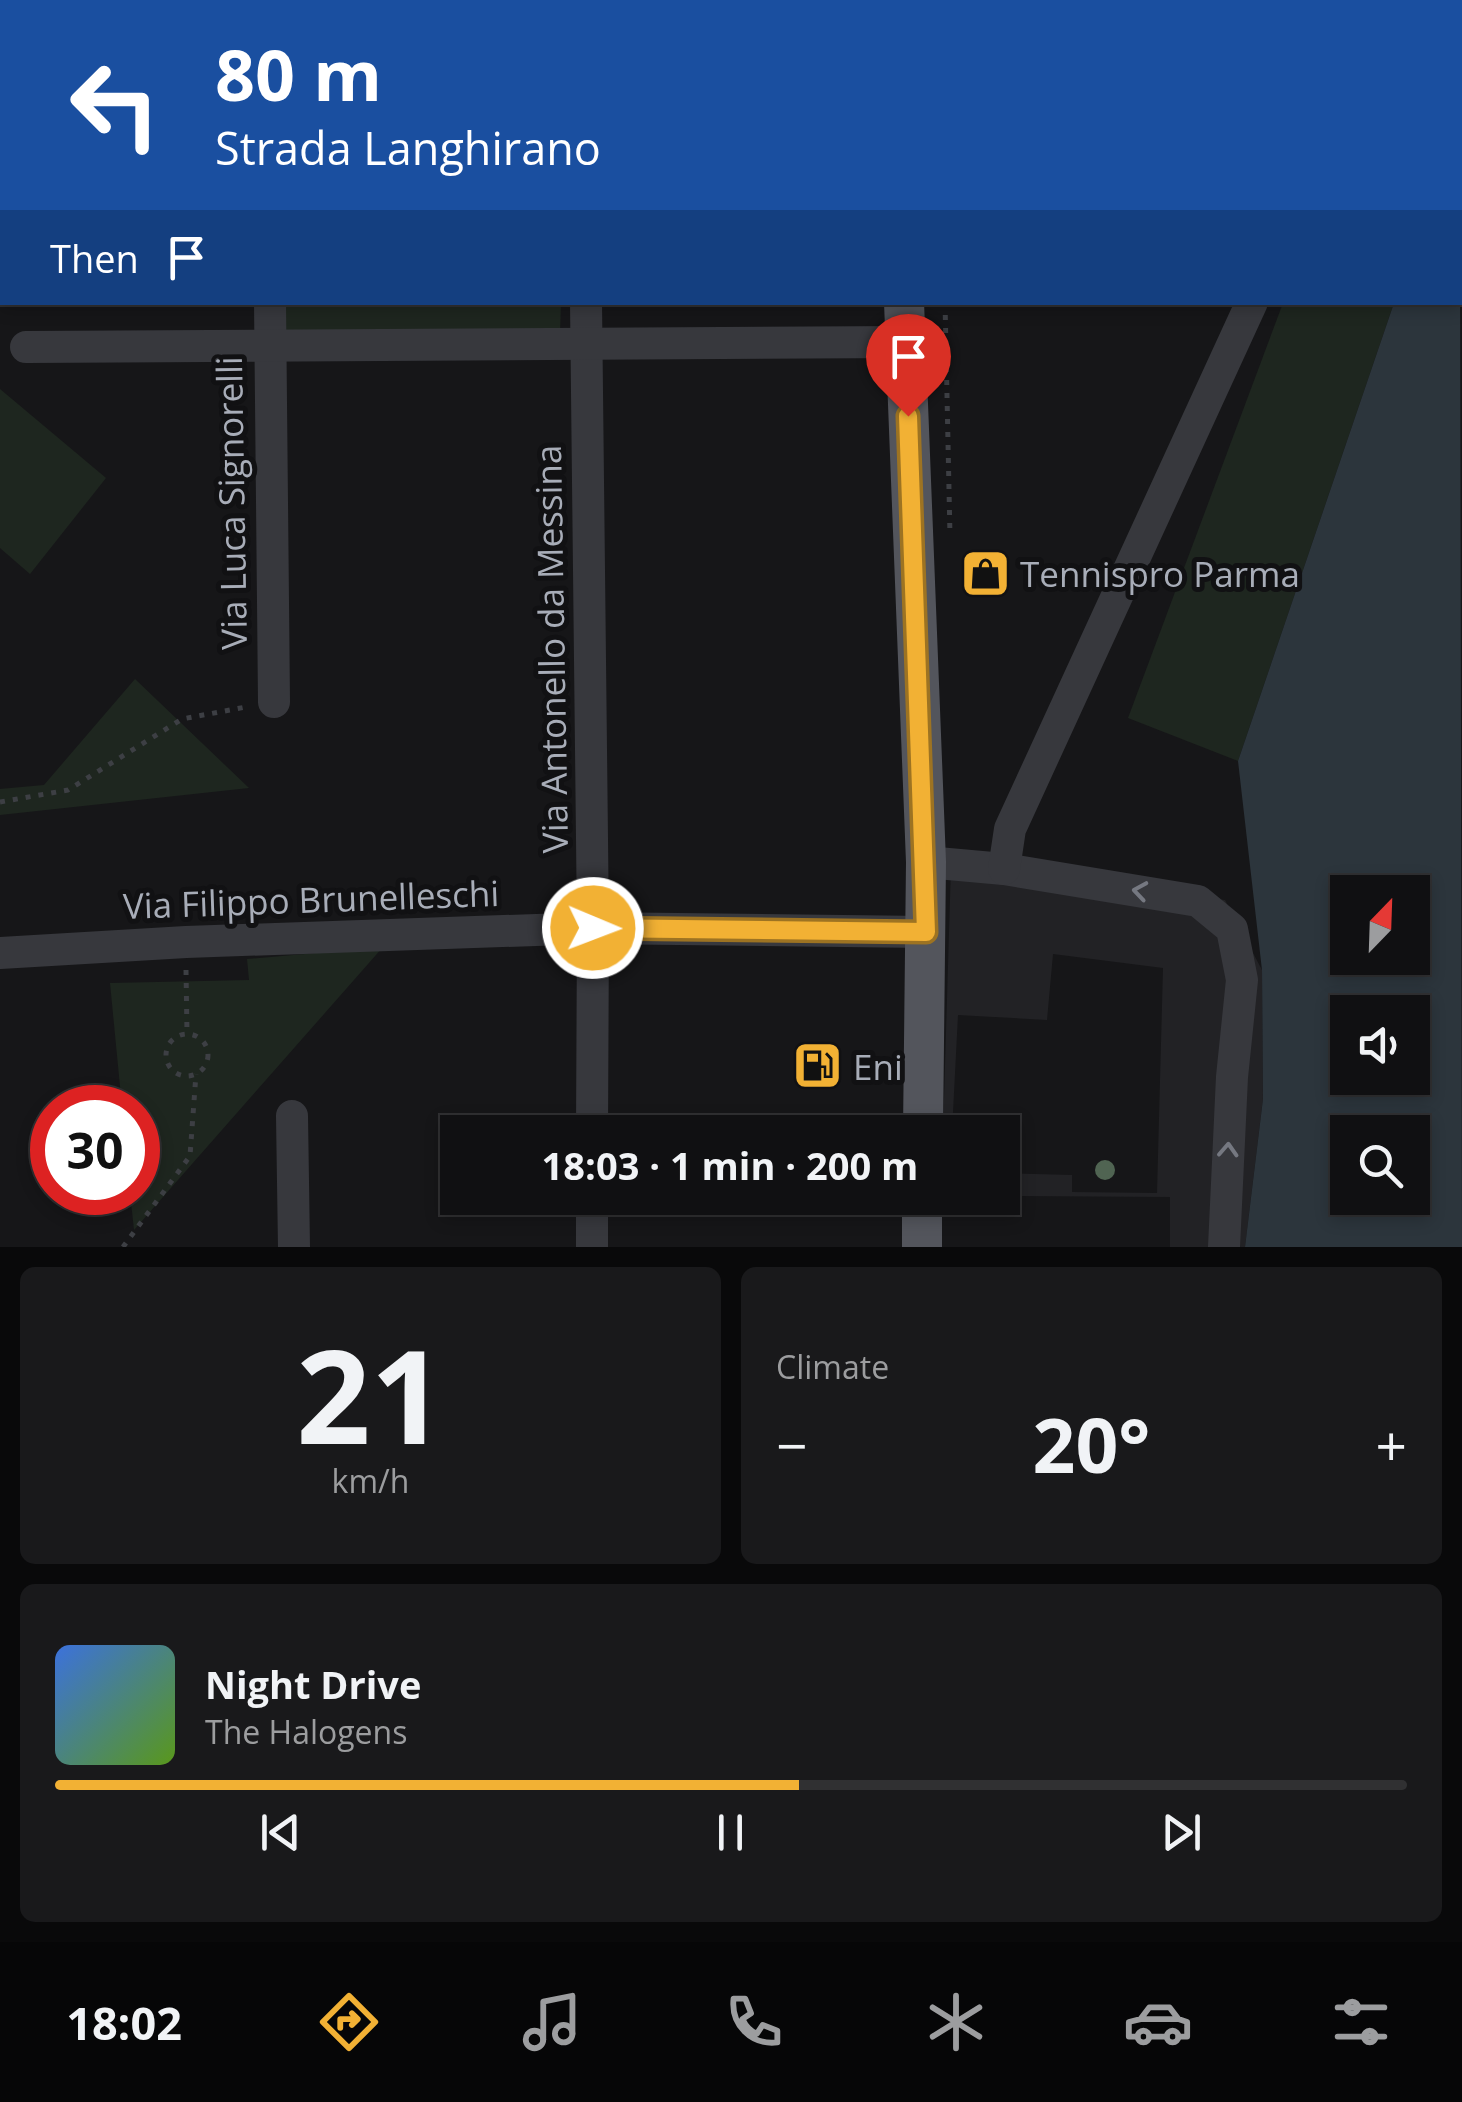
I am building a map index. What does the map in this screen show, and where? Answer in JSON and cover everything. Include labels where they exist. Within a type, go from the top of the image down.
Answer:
[{"type":"main road","points":[[904,322],[926,862],[923,1115]]},
{"type":"main road","points":[[922,1215],[922,1247]]},
{"type":"street","name":"Via Luca Signorelli","points":[[270,305],[274,702]]},
{"type":"street","name":"Via Antonello da Messina","points":[[586,305],[592,1115]]},
{"type":"street","points":[[1004,869],[1010,830],[1251,305]]},
{"type":"street","points":[[26,347],[588,345],[904,322]]},
{"type":"street","points":[[926,862],[1004,869],[1198,901],[1232,929],[1242,980],[1232,1076],[1224,1247]]},
{"type":"street","name":"Via Filippo Brunelleschi","points":[[0,953],[186,942],[593,928],[926,932]]},
{"type":"street","points":[[292,1116],[294,1247]]},
{"type":"street","points":[[592,1215],[592,1247]]},
{"type":"path","points":[[0,802],[68,790],[182,719],[274,702]]},
{"type":"path","points":[[186,942],[187,1033]]},
{"type":"path","points":[[123,1247],[190,1156],[196,1074],[206,1064],[208,1050],[202,1040],[187,1033]]},
{"type":"path","points":[[187,1033],[171,1041],[166,1058],[178,1074],[196,1074]]},
{"type":"shaded area","points":[[279,305],[561,305],[560,334],[279,331]]},
{"type":"shaded area","points":[[1282,305],[1393,305],[1238,761],[1128,718]]},
{"type":"shaded area","points":[[1393,305],[1460,305],[1462,1247],[1245,1247],[1263,1099],[1262,970],[1238,761]]},
{"type":"shaded area","points":[[0,389],[106,478],[30,574],[0,548]]},
{"type":"shaded area","points":[[135,679],[249,788],[0,815],[0,789],[44,785]]},
{"type":"shaded area","points":[[951,866],[1225,900],[1262,970],[1263,1099],[1245,1247],[1170,1247],[1170,1197],[1020,1196],[1020,1173],[1072,1175],[1072,1192],[1157,1193],[1163,968],[1053,954],[1047,1020],[958,1015],[953,1115],[944,1115]]},
{"type":"shaded area","points":[[383,947],[160,1200],[160,1085],[120,1085],[110,983],[249,980],[247,959]]},
{"type":"shaded area","points":[[132,1215],[147,1215],[134,1230]]},
{"type":"place","name":"Tennispro Parma","points":[[985,573]]},
{"type":"place","name":"Eni","points":[[818,1066]]},
{"type":"route","points":[[593,928],[926,932],[908,416]]}]
